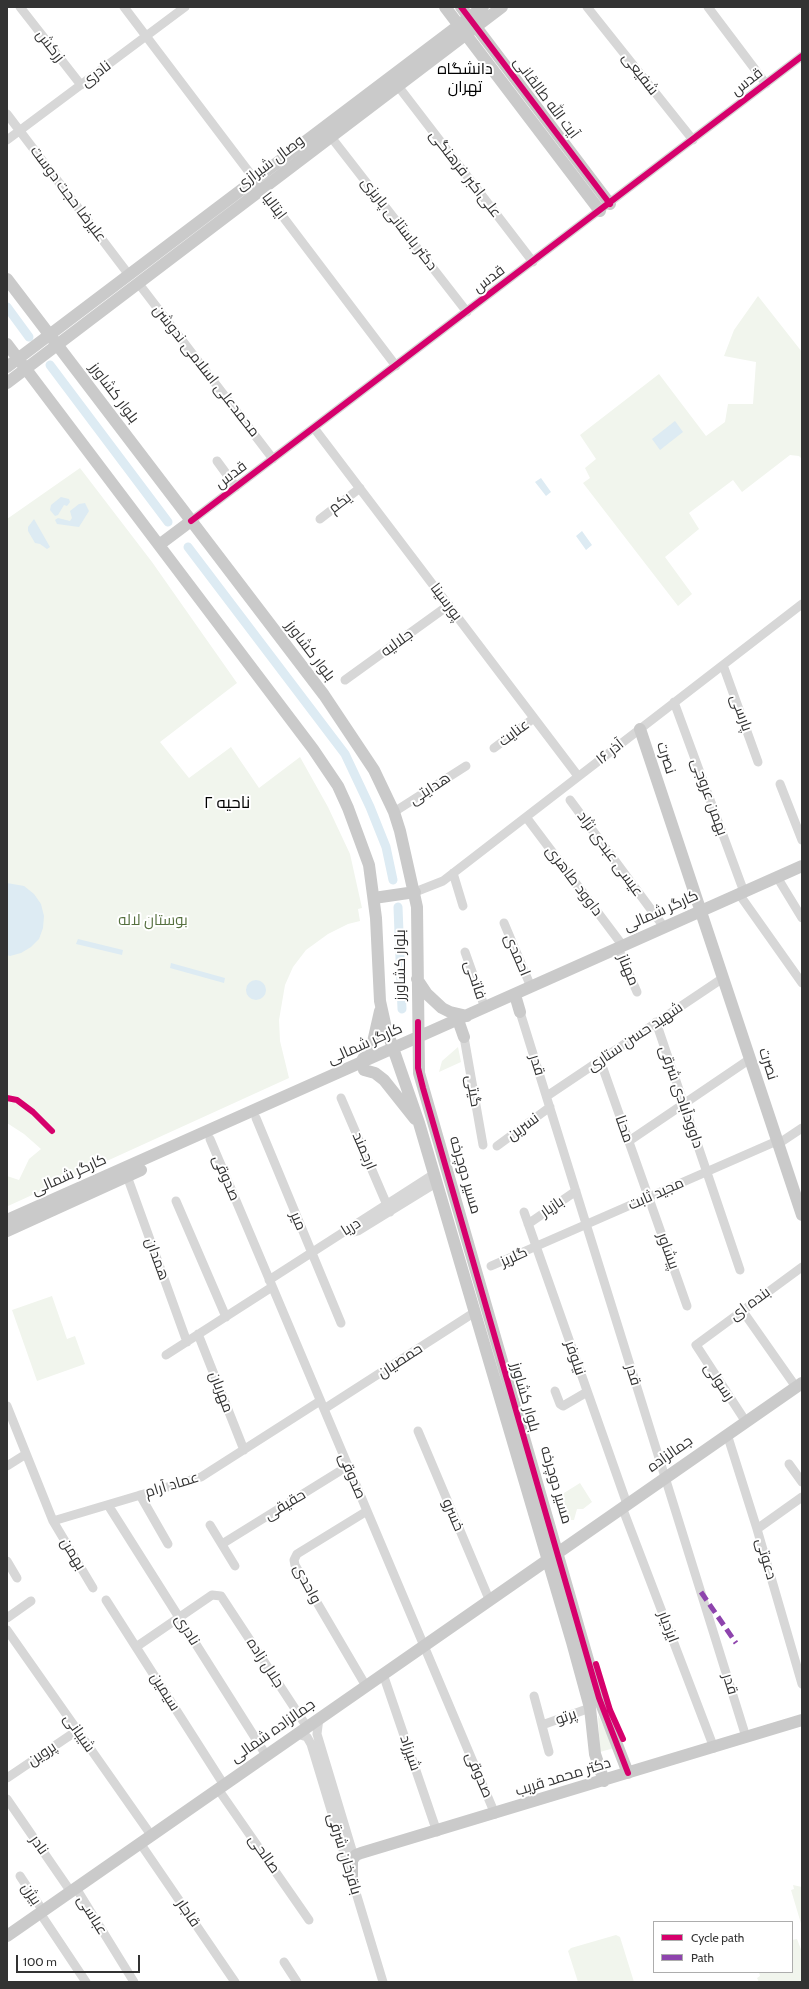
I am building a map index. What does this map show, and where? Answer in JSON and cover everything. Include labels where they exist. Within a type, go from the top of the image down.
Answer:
[{"type":"main road","name":"آیت الله طالقانی","points":[[445,7],[468,26],[605,208]]},
{"type":"main road","name":"آیت الله طالقانی","points":[[461,7],[468,26]]},
{"type":"main road","name":"وصال شیرازی","points":[[468,26],[483,7]]},
{"type":"main road","name":"وصال شیرازی","points":[[7,367],[129,275],[258,185],[468,26],[502,7]]},
{"type":"main road","name":"وصال شیرازی","points":[[7,383],[138,284],[258,185]]},
{"type":"main road","name":"بلوار کشاورز","points":[[7,279],[343,722],[374,770],[394,812],[415,892],[417,907],[418,1068],[421,1083],[552,1556],[590,1708],[594,1749],[604,1781]]},
{"type":"main road","name":"بلوار کشاورز","points":[[7,344],[328,771],[338,786],[355,825],[369,865],[374,898],[381,1005],[419,1123],[552,1556],[601,1705],[628,1774]]},
{"type":"main road","points":[[159,545],[191,521]]},
{"type":"main road","name":"نصرت","points":[[640,729],[722,978],[778,1142],[800,1201],[802,1215]]},
{"type":"main road","name":"کارگر شمالی","points":[[7,1220],[126,1172],[362,1067],[395,1052],[418,1038],[802,866]]},
{"type":"main road","points":[[374,898],[415,892]]},
{"type":"main road","points":[[417,979],[426,994],[442,1008],[462,1018],[464,1037]]},
{"type":"main road","points":[[515,994],[520,1012]]},
{"type":"main road","points":[[381,1005],[375,1037],[362,1067],[375,1073],[384,1080],[419,1123]]},
{"type":"main road","points":[[7,1230],[126,1172]]},
{"type":"main road","name":"جمالزاده","points":[[552,1556],[799,1385]]},
{"type":"main road","name":"جمالزاده شمالی","points":[[7,1936],[552,1556]]},
{"type":"main road","name":"دکتر محمد قریب","points":[[356,1855],[437,1832],[802,1720]]},
{"type":"main road","points":[[352,1878],[351,1862],[356,1855]]},
{"type":"street","name":"زرکش","points":[[20,7],[81,85]]},
{"type":"street","name":"ایتالیا","points":[[124,7],[396,366]]},
{"type":"street","name":"نادری","points":[[7,140],[185,7]]},
{"type":"street","name":"شفیعی","points":[[587,7],[692,140]]},
{"type":"street","points":[[708,7],[766,84]]},
{"type":"street","name":"قدس","points":[[191,521],[605,208],[802,56]]},
{"type":"street","name":"علی‌اکبر فرهنگی","points":[[394,82],[533,262]]},
{"type":"street","name":"علیرضا حجت دوست","points":[[7,114],[129,275]]},
{"type":"street","name":"دکتر باستانی پاریزی","points":[[328,132],[467,312]]},
{"type":"street","name":"محمدعلی اسلامی ندوشن","points":[[138,284],[273,459]]},
{"type":"street","name":"پورسینا","points":[[314,428],[578,776]]},
{"type":"street","points":[[217,461],[236,487]]},
{"type":"street","name":"یکم","points":[[320,519],[360,488]]},
{"type":"street","name":"۱۶ آذر","points":[[415,892],[442,881],[453,873],[802,604]]},
{"type":"street","name":"جلالیه","points":[[345,680],[449,605]]},
{"type":"street","name":"پارسی","points":[[723,665],[758,762]]},
{"type":"street","name":"بهمن عروجی","points":[[674,702],[741,893],[802,983]]},
{"type":"street","name":"عنایت","points":[[494,748],[534,718]]},
{"type":"street","name":"هدایتی","points":[[394,812],[466,766]]},
{"type":"street","points":[[780,784],[802,840]]},
{"type":"street","name":"عیسی عبدی نژاد","points":[[570,800],[664,927]]},
{"type":"street","name":"داوود طاهری","points":[[526,817],[620,947]]},
{"type":"street","points":[[453,873],[463,906]]},
{"type":"street","points":[[776,877],[802,918]]},
{"type":"street","name":"احمدی","points":[[504,923],[531,987]]},
{"type":"street","name":"مهناز","points":[[620,947],[637,992]]},
{"type":"street","name":"فاتحی","points":[[465,952],[485,1008]]},
{"type":"street","name":"شهید حسن ستاری","points":[[547,1096],[722,978]]},
{"type":"street","name":"قدر","points":[[520,1012],[746,1738]]},
{"type":"street","name":"داوودآبادی شرقی","points":[[656,1022],[740,1270]]},
{"type":"street","name":"گیتی","points":[[464,1037],[483,1145]]},
{"type":"street","points":[[629,1141],[750,1059]]},
{"type":"street","name":"محنا","points":[[600,1060],[649,1197]]},
{"type":"street","name":"ارجمند","points":[[341,1098],[388,1208]]},
{"type":"street","name":"نسرین","points":[[497,1146],[550,1107]]},
{"type":"street","name":"میر","points":[[254,1115],[341,1322]]},
{"type":"street","name":"مجید ثابت","points":[[536,1247],[778,1142],[802,1128]]},
{"type":"street","name":"صدوقی","points":[[208,1135],[495,1814]]},
{"type":"street","name":"همدان","points":[[126,1172],[187,1342]]},
{"type":"street","name":"دریا","points":[[166,1355],[226,1316],[312,1252],[348,1229],[388,1208],[435,1178]]},
{"type":"street","name":"بازیار","points":[[528,1224],[576,1191]]},
{"type":"street","name":"پیشاور","points":[[649,1197],[687,1306]]},
{"type":"street","points":[[176,1201],[226,1316]]},
{"type":"street","name":"نیلوفر","points":[[524,1212],[587,1392],[624,1506]]},
{"type":"street","name":"گلریز","points":[[491,1266],[536,1247]]},
{"type":"street","name":"بنده ای","points":[[698,1342],[802,1267]]},
{"type":"street","points":[[742,1310],[799,1385]]},
{"type":"street","name":"حمصیان","points":[[322,1405],[476,1312]]},
{"type":"street","name":"مهربان","points":[[198,1334],[244,1450]]},
{"type":"street","name":"رسولی","points":[[698,1342],[696,1348],[746,1422]]},
{"type":"street","points":[[555,1391],[560,1404],[563,1406],[587,1392]]},
{"type":"street","name":"عماد آرام","points":[[53,1521],[201,1477],[244,1450],[322,1405]]},
{"type":"street","name":"بهمن","points":[[7,1406],[53,1521],[93,1588]]},
{"type":"street","name":"خسرو","points":[[418,1431],[489,1600]]},
{"type":"street","name":"دعوتی","points":[[727,1434],[757,1529],[802,1684]]},
{"type":"street","points":[[7,1466],[26,1454]]},
{"type":"street","points":[[790,1464],[802,1482]]},
{"type":"street","name":"حقیقی","points":[[222,1544],[348,1466]]},
{"type":"street","points":[[140,1495],[168,1544]]},
{"type":"street","points":[[757,1529],[800,1502]]},
{"type":"street","name":"نادری","points":[[108,1505],[266,1755]]},
{"type":"street","name":"ایزدیار","points":[[624,1506],[714,1748]]},
{"type":"street","name":"واحدی","points":[[366,1686],[295,1565],[294,1560],[297,1554],[367,1511]]},
{"type":"street","points":[[210,1525],[235,1566]]},
{"type":"street","points":[[7,1561],[17,1578]]},
{"type":"street","name":"جلال زاده","points":[[179,1618],[212,1595],[219,1595],[224,1599],[302,1730]]},
{"type":"street","name":"سیمین","points":[[106,1600],[221,1787]]},
{"type":"street","points":[[7,1618],[31,1601]]},
{"type":"street","points":[[136,1647],[179,1618]]},
{"type":"street","name":"شیبانی","points":[[7,1630],[151,1835]]},
{"type":"street","name":"شیرزاد","points":[[382,1674],[437,1832]]},
{"type":"street","name":"پرتو","points":[[534,1696],[548,1752]]},
{"type":"street","name":"پرتو","points":[[542,1725],[590,1708]]},
{"type":"street","points":[[319,1718],[316,1734],[352,1850],[356,1855]]},
{"type":"street","name":"پروین","points":[[7,1778],[78,1730]]},
{"type":"street","name":"باقرخان شرقی","points":[[302,1730],[311,1744],[383,1982]]},
{"type":"street","name":"صالحی","points":[[221,1787],[310,1920]]},
{"type":"street","name":"نادر","points":[[7,1799],[73,1890]]},
{"type":"street","name":"قاجار","points":[[140,1843],[235,1982]]},
{"type":"street","name":"بیژن","points":[[20,1876],[86,1982]]},
{"type":"street","name":"عباسی","points":[[73,1890],[134,1982]]},
{"type":"street","points":[[284,1962],[296,1982]]},
{"type":"green space","points":[[758,296],[802,352],[802,459],[799,456],[790,455],[742,492],[733,480],[689,513],[699,529],[665,557],[692,594],[678,606],[583,483],[590,478],[585,468],[596,459],[580,435],[659,374],[706,436],[725,422],[728,404],[753,404],[756,362],[724,356],[734,330]]},
{"type":"green space","name":"بوستان لاله","points":[[80,468],[152,562],[237,683],[160,742],[189,778],[231,747],[259,788],[300,757],[328,807],[350,854],[362,908],[358,909],[360,921],[348,924],[328,934],[306,950],[293,967],[285,985],[279,1020],[280,1041],[289,1078],[8,1206],[7,1176],[19,1180],[29,1159],[41,1149],[24,1134],[7,1123],[7,519]]},
{"type":"green space","points":[[458,1047],[461,1062],[439,1072],[442,1061]]},
{"type":"green space","points":[[52,1296],[67,1339],[75,1336],[85,1364],[37,1381],[12,1310]]},
{"type":"green space","points":[[580,1483],[592,1502],[583,1509],[577,1509],[574,1520],[570,1520],[562,1515],[556,1498]]},
{"type":"green space","points":[[598,1715],[614,1748],[600,1752]]},
{"type":"green space","points":[[793,1885],[802,1887],[802,1927],[791,1890],[794,1889]]},
{"type":"green space","points":[[616,1935],[620,1937],[634,1982],[578,1982],[568,1951],[571,1948]]},
{"type":"green space","points":[[797,1939],[802,1952],[802,1982],[759,1982],[757,1978],[760,1976],[759,1973],[793,1973],[793,1940]]},
{"type":"shaded area","points":[[675,421],[683,432],[660,450],[652,439]]},
{"type":"shaded area","points":[[541,478],[551,492],[546,496],[535,482]]},
{"type":"shaded area","points":[[61,497],[69,499],[70,502],[67,506],[64,505],[58,515],[55,516],[50,510],[51,505]]},
{"type":"shaded area","points":[[85,503],[89,511],[79,527],[57,524],[55,520],[58,518],[70,521],[72,518],[70,511],[79,504]]},
{"type":"shaded area","points":[[34,519],[50,547],[47,549],[40,544],[35,543],[28,531],[28,527]]},
{"type":"shaded area","points":[[582,531],[592,545],[586,550],[576,536]]},
{"type":"shaded area","points":[[7,883],[24,886],[34,894],[41,904],[44,916],[43,928],[39,939],[31,947],[21,953],[10,956],[7,955]]},
{"type":"shaded area","points":[[78,939],[123,950],[122,955],[76,944]]},
{"type":"shaded area","points":[[171,963],[225,978],[224,983],[170,968]]},
{"type":"shaded area","points":[[256,980],[263,983],[266,990],[263,997],[256,1000],[249,997],[246,990],[249,983]]},
{"type":"waterway","points":[[7,307],[29,337]]},
{"type":"waterway","points":[[50,365],[168,522]]},
{"type":"waterway","points":[[188,547],[345,754],[370,807],[386,847],[393,880]]},
{"type":"waterway","points":[[398,907],[402,1009]]},
{"type":"marked path","points":[[701,1592],[736,1643]]},
{"type":"cycle path","points":[[461,7],[610,204]]},
{"type":"cycle path","points":[[191,521],[802,56]]},
{"type":"cycle path","name":"مسیر دوچرخه","points":[[418,1022],[418,1068],[423,1088],[599,1698],[628,1773]]},
{"type":"cycle path","points":[[7,1098],[17,1100],[33,1112],[52,1131]]},
{"type":"cycle path","points":[[596,1664],[610,1710],[623,1739]]},
{"type":"district","name":"دانشگاه تهران","points":[[465,78]]},
{"type":"district","name":"ناحیه ۲","points":[[227,803]]}]
